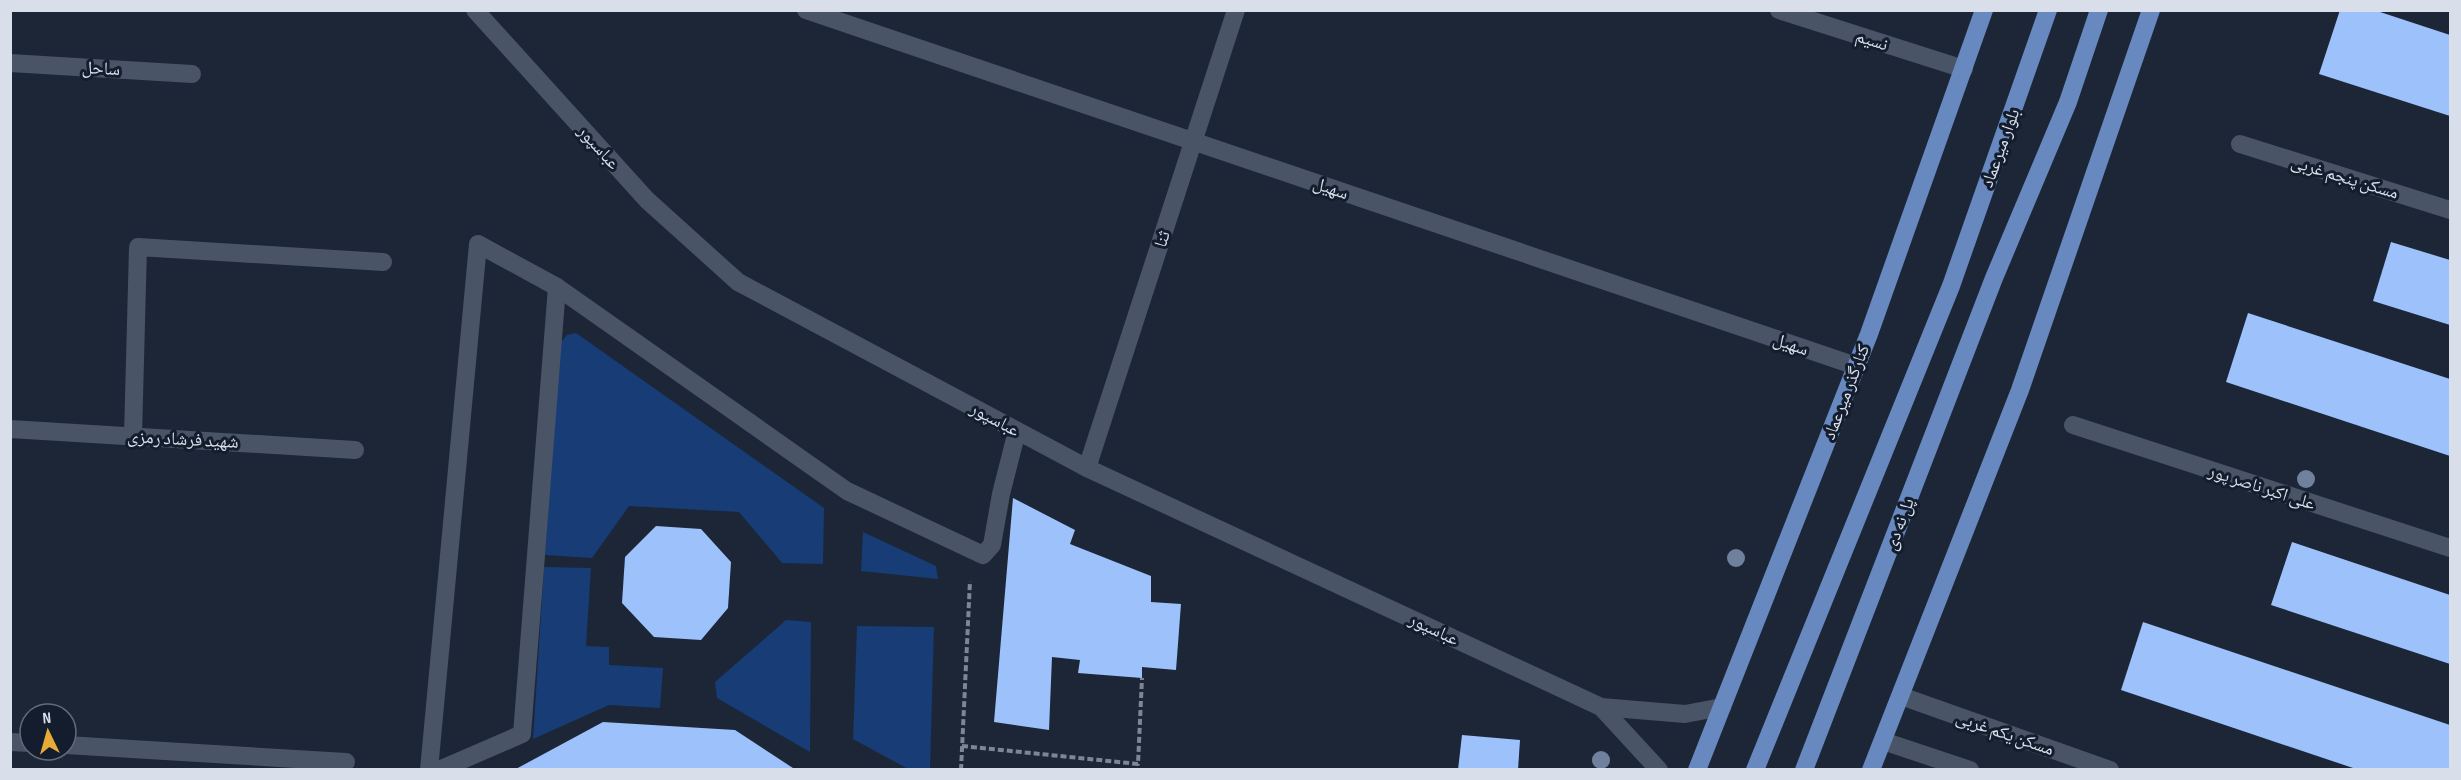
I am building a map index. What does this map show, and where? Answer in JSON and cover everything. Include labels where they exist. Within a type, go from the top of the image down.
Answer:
[{"type":"main road","name":"کنارگذر میرعماد","points":[[1697,770],[1856,366],[1984,10]]},
{"type":"main road","name":"بلوار میرعماد","points":[[1755,770],[1951,286],[2048,10]]},
{"type":"main road","name":"پل نه دی","points":[[1804,770],[1994,278],[2068,102],[2098,10]]},
{"type":"main road","points":[[1871,770],[2020,390],[2151,10]]},
{"type":"street","name":"عباسپور","points":[[475,10],[647,200],[738,282],[1087,468],[1600,706]]},
{"type":"street","name":"سهیل","points":[[806,10],[1856,366]]},
{"type":"street","name":"ثنا","points":[[1087,468],[1236,10]]},
{"type":"street","name":"نسیم","points":[[1779,10],[1964,69]]},
{"type":"street","name":"ساحل","points":[[10,63],[192,74]]},
{"type":"street","name":"مسکن پنجم غربی","points":[[2240,144],[2451,210]]},
{"type":"street","points":[[429,770],[478,244],[557,287],[847,491],[983,555],[992,545],[1001,494],[1017,431]]},
{"type":"street","points":[[133,436],[138,247],[383,262]]},
{"type":"street","points":[[439,770],[522,734],[557,287]]},
{"type":"street","name":"علی اکبر ناصر پور","points":[[2073,425],[2451,548]]},
{"type":"street","name":"شهید فرشاد رمزی","points":[[10,429],[355,450]]},
{"type":"street","name":"مسکن یکم غربی","points":[[1901,696],[2100,768]]},
{"type":"street","points":[[1600,706],[1684,714],[1722,707]]},
{"type":"street","points":[[1600,706],[1659,770]]},
{"type":"street","points":[[1883,741],[1970,770]]},
{"type":"street","points":[[78,746],[346,762]]},
{"type":"path","points":[[961,770],[971,549]]},
{"type":"path","points":[[962,746],[1138,764],[1142,678]]},
{"type":"shaded area","points":[[576,333],[824,508],[823,564],[782,563],[739,512],[629,506],[592,558],[545,555],[560,343],[567,335]]},
{"type":"shaded area","points":[[863,532],[936,566],[938,579],[861,571]]},
{"type":"shaded area","points":[[544,567],[591,568],[586,646],[609,647],[609,665],[663,668],[660,708],[609,705],[533,739]]},
{"type":"shaded area","points":[[786,620],[811,622],[810,752],[717,698],[715,682]]},
{"type":"shaded area","points":[[857,626],[934,627],[930,769],[908,769],[853,739]]},
{"type":"building","points":[[2340,10],[2374,10],[2450,35],[2450,116],[2319,74]]},
{"type":"building","points":[[2391,242],[2450,260],[2450,325],[2373,301]]},
{"type":"building","points":[[2248,313],[2450,379],[2450,456],[2226,382]]},
{"type":"building","points":[[1013,498],[1075,530],[1070,544],[1151,576],[1151,602],[1181,604],[1176,670],[1142,667],[1142,678],[1078,673],[1080,660],[1052,657],[1049,730],[994,722]]},
{"type":"building","points":[[656,526],[701,529],[731,562],[728,608],[701,640],[654,637],[622,603],[625,557]]},
{"type":"building","points":[[2292,542],[2450,595],[2450,664],[2271,605]]},
{"type":"building","points":[[2143,622],[2450,725],[2450,770],[2359,770],[2121,690]]},
{"type":"building","points":[[603,722],[735,730],[796,770],[514,770]]},
{"type":"building","points":[[1462,735],[1520,740],[1518,770],[1458,770]]}]
